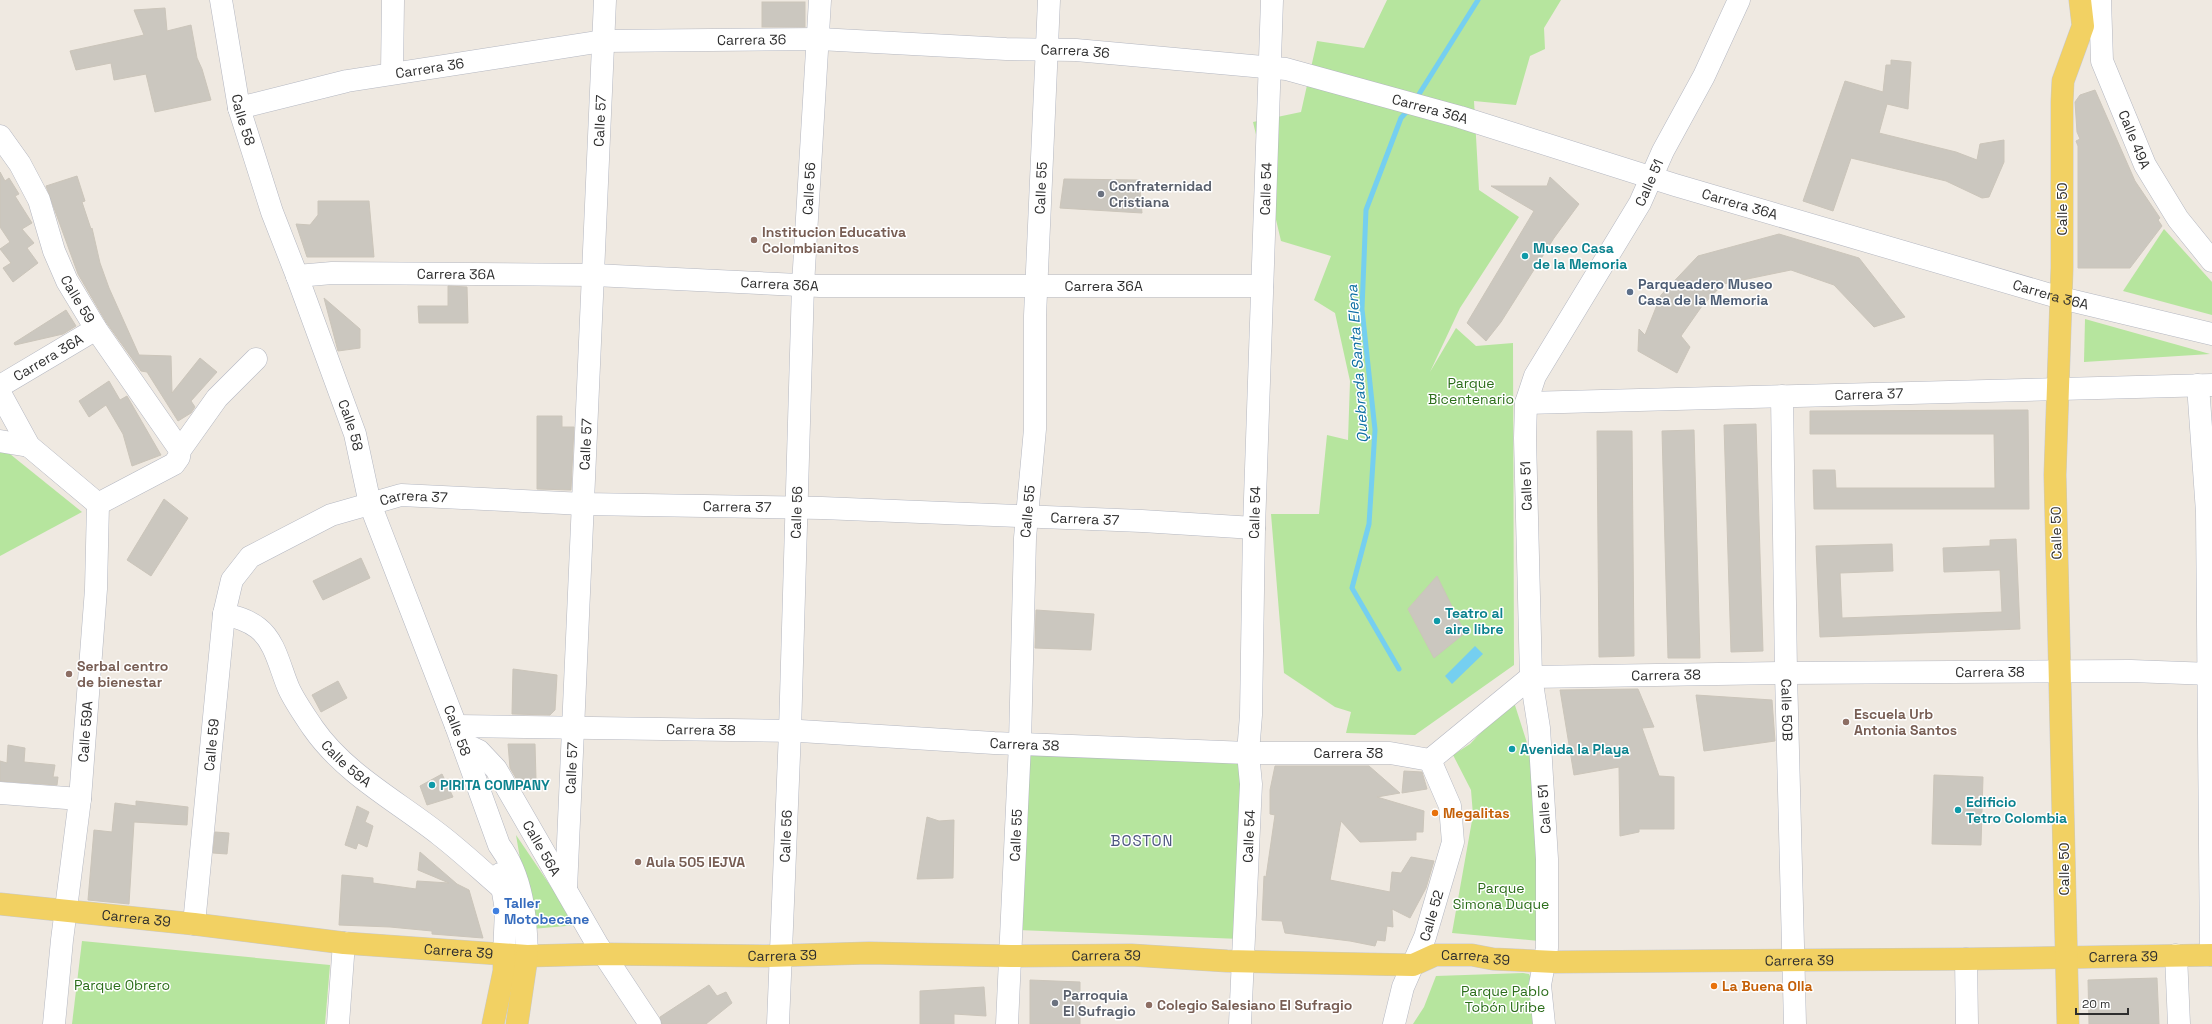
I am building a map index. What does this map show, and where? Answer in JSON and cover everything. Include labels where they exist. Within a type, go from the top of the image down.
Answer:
[{"type":"main road","name":"Calle 50","points":[[2068,1024],[2055,475],[2061,298],[2062,95],[2066,73],[2083,26],[2080,0]]},
{"type":"main road","name":"Carrera 39","points":[[0,904],[194,924],[344,943],[527,956],[603,954],[780,956],[869,953],[1011,956],[1131,955],[1244,961],[1413,965],[1435,955],[1472,955],[1544,962],[1966,959],[2066,956],[2212,955]]},
{"type":"main road","name":"Calle 58","points":[[493,1024],[504,971],[504,955]]},
{"type":"main road","name":"Calle 58","points":[[517,1024],[527,956]]},
{"type":"street","name":"Calle 58","points":[[221,0],[239,108],[272,212],[355,434],[370,504],[459,734],[499,845],[509,858],[519,888],[526,919],[527,956]]},
{"type":"street","points":[[392,73],[393,0]]},
{"type":"street","name":"Calle 57","points":[[566,889],[605,0]]},
{"type":"street","name":"Calle 56","points":[[778,1024],[790,731],[803,285],[819,39],[820,0]]},
{"type":"street","name":"Calle 55","points":[[1007,1024],[1020,743],[1026,517],[1035,430],[1036,287],[1049,0]]},
{"type":"street","name":"Calle 54","points":[[1240,1024],[1251,784],[1248,753],[1251,715],[1254,528],[1272,0]]},
{"type":"street","name":"Calle 51","points":[[1544,1024],[1540,984],[1547,948],[1547,859],[1539,728],[1531,678],[1525,438],[1526,403],[1536,376],[1640,203],[1653,178],[1664,151],[1704,76],[1739,0]]},
{"type":"street","name":"Calle 49A","points":[[2100,0],[2102,61],[2145,165],[2178,219],[2212,261]]},
{"type":"street","name":"Carrera 36","points":[[239,108],[347,81],[603,41],[819,39],[854,42],[1076,50],[1269,67]]},
{"type":"street","points":[[2077,45],[2102,61]]},
{"type":"street","name":"Carrera 36A","points":[[1269,67],[1310,74],[1460,117],[1602,163],[2061,298],[2212,334]]},
{"type":"street","name":"Calle 59","points":[[0,136],[20,164],[39,200],[54,251],[67,281],[96,329],[180,450]]},
{"type":"street","name":"Carrera 36A","points":[[297,276],[332,272],[594,275],[803,285],[1036,287],[1262,286]]},
{"type":"street","name":"Carrera 36A","points":[[0,386],[96,329]]},
{"type":"street","points":[[0,393],[30,446],[98,504],[174,464],[179,457],[180,450],[217,398],[256,359]]},
{"type":"street","points":[[2205,385],[2210,674],[2212,955]]},
{"type":"street","name":"Carrera 37","points":[[1526,403],[2205,385]]},
{"type":"street","name":"Calle 50B","points":[[1782,396],[1786,673],[1795,1024]]},
{"type":"street","points":[[0,441],[30,446]]},
{"type":"street","name":"Carrera 37","points":[[239,570],[250,557],[268,546],[332,515],[401,495],[584,504],[796,508],[1254,528]]},
{"type":"street","name":"Calle 59A","points":[[54,1024],[80,799],[96,589],[98,504]]},
{"type":"street","name":"Calle 59","points":[[194,924],[224,614],[232,580],[239,570]]},
{"type":"street","name":"Calle 58A","points":[[224,614],[245,620],[258,628],[264,635],[275,650],[289,690],[314,729],[333,751],[383,795],[440,835],[503,889]]},
{"type":"street","name":"Carrera 38","points":[[1531,678],[1786,673],[2130,671],[2210,674]]},
{"type":"street","points":[[1430,760],[1531,678]]},
{"type":"street","name":"Carrera 38","points":[[459,734],[572,728],[790,731],[1248,753],[1390,753],[1430,760]]},
{"type":"street","name":"Calle 56A","points":[[459,734],[479,751],[496,769],[603,954],[650,1024]]},
{"type":"street","name":"Calle 52","points":[[1394,1024],[1403,987],[1426,938],[1453,842],[1450,806],[1430,760]]},
{"type":"street","points":[[0,792],[80,799]]},
{"type":"street","name":"Calle 58","points":[[499,845],[499,863],[506,921],[504,955]]},
{"type":"street","points":[[338,1024],[344,943]]},
{"type":"street","points":[[2176,955],[2178,1024]]},
{"type":"street","points":[[1966,959],[1967,1024]]},
{"type":"green space","name":"Parque Bicentenario","points":[[1387,0],[1561,0],[1544,28],[1545,49],[1530,56],[1516,105],[1474,101],[1479,190],[1519,217],[1460,308],[1430,372],[1456,328],[1476,346],[1513,343],[1514,665],[1415,735],[1346,733],[1351,712],[1335,707],[1284,673],[1271,514],[1319,514],[1327,435],[1348,440],[1350,381],[1335,313],[1314,300],[1331,256],[1281,241],[1253,122],[1301,112],[1317,41],[1364,48]],"holes":[[[1437,577],[1434,657],[1408,609]]]},
{"type":"green space","points":[[2164,229],[2212,282],[2212,315],[2123,291]]},
{"type":"green space","points":[[2085,319],[2210,354],[2084,362]]},
{"type":"green space","points":[[0,446],[82,512],[0,556]]},
{"type":"green space","name":"Parque Simona Duque","points":[[1513,699],[1535,768],[1539,941],[1452,933],[1473,815],[1471,790],[1453,755],[1470,744]]},
{"type":"green space","points":[[1025,747],[1247,756],[1240,939],[1018,930]]},
{"type":"green space","points":[[516,835],[577,925],[532,929]]},
{"type":"green space","name":"Parque Obrero","points":[[82,941],[330,965],[325,1024],[72,1024]]},
{"type":"green space","name":"Parque Pablo Tobón Uribe","points":[[1529,974],[1534,984],[1536,1024],[1413,1024],[1424,1007],[1436,976]]},
{"type":"water","points":[[1475,646],[1483,654],[1452,684],[1445,676]]},
{"type":"building","points":[[762,2],[805,2],[805,27],[762,27]]},
{"type":"building","points":[[165,8],[167,31],[191,25],[197,58],[202,69],[211,100],[155,112],[146,74],[114,80],[111,63],[76,70],[70,51],[144,35],[134,10]]},
{"type":"building","points":[[1891,60],[1911,62],[1908,109],[1887,104],[1879,133],[1956,152],[1977,160],[1980,144],[2004,140],[2004,162],[1989,197],[1982,198],[1946,181],[1851,158],[1833,211],[1803,201],[1845,81],[1883,92],[1886,65],[1891,65]]},
{"type":"building","points":[[2095,90],[2135,181],[2160,218],[2158,220],[2162,226],[2130,268],[2078,268],[2078,146],[2076,141],[2080,139],[2077,132],[2075,102],[2080,95]]},
{"type":"building","points":[[0,172],[5,181],[9,178],[19,194],[15,196],[32,223],[22,229],[34,243],[27,248],[38,263],[13,282],[3,268],[11,263],[0,249],[10,242],[0,227]]},
{"type":"building","points":[[77,176],[85,201],[82,202],[91,229],[92,228],[100,263],[109,288],[139,355],[171,356],[172,393],[200,358],[217,372],[191,401],[195,407],[191,413],[178,421],[147,372],[141,371],[106,322],[78,274],[46,186]]},
{"type":"building","name":"Museo Casa de la Memoria","points":[[1550,177],[1579,204],[1554,238],[1501,322],[1486,341],[1467,323],[1534,211],[1491,186],[1547,186]]},
{"type":"building","name":"Confraternidad Cristiana","points":[[1064,179],[1139,180],[1142,213],[1060,208]]},
{"type":"building","points":[[318,201],[369,201],[374,257],[307,257],[296,224],[310,225],[318,215]]},
{"type":"building","points":[[1779,234],[1859,258],[1905,317],[1874,327],[1834,285],[1791,270],[1723,284],[1702,306],[1681,336],[1690,347],[1677,373],[1638,351],[1639,329],[1645,335],[1661,295],[1698,256]]},
{"type":"building","points":[[448,286],[467,287],[468,323],[419,323],[418,306],[448,306]]},
{"type":"building","points":[[324,298],[360,329],[360,348],[338,351]]},
{"type":"building","points":[[66,310],[76,326],[63,334],[15,345],[14,343]]},
{"type":"building","points":[[109,381],[120,400],[127,396],[161,455],[132,466],[123,434],[106,405],[89,417],[79,401]]},
{"type":"building","points":[[2028,410],[2029,509],[1814,509],[1813,470],[1835,470],[1836,488],[1995,488],[1994,434],[1810,434],[1810,411]]},
{"type":"building","points":[[537,416],[562,416],[562,427],[574,427],[571,490],[537,489]]},
{"type":"building","points":[[1756,424],[1763,651],[1731,652],[1724,425]]},
{"type":"building","points":[[1694,430],[1700,658],[1668,658],[1662,431]]},
{"type":"building","points":[[1597,431],[1632,431],[1634,656],[1599,657]]},
{"type":"building","points":[[164,499],[188,518],[151,576],[127,560]]},
{"type":"building","points":[[2016,539],[2020,629],[1820,637],[1816,546],[1892,544],[1893,571],[1840,573],[1842,618],[2002,612],[2000,570],[1944,572],[1943,548],[1990,546],[1990,540]]},
{"type":"building","points":[[361,558],[370,578],[323,600],[313,581]]},
{"type":"building","name":"Teatro al aire libre","points":[[1437,576],[1465,633],[1434,658],[1408,609]]},
{"type":"building","points":[[1036,610],[1094,614],[1091,650],[1035,648]]},
{"type":"building","points":[[513,669],[557,675],[555,710],[550,715],[512,714]]},
{"type":"building","points":[[338,681],[347,698],[321,712],[312,695]]},
{"type":"building","points":[[1638,689],[1654,727],[1642,728],[1659,776],[1674,777],[1674,829],[1639,829],[1639,832],[1620,836],[1619,767],[1574,775],[1560,690]]},
{"type":"building","points":[[1696,695],[1772,700],[1775,741],[1704,751]]},
{"type":"building","points":[[508,744],[535,744],[536,779],[517,780],[510,768]]},
{"type":"building","points":[[8,745],[25,748],[24,762],[55,765],[53,777],[58,777],[57,785],[0,781],[0,761],[7,763]]},
{"type":"building","points":[[1275,766],[1369,766],[1400,793],[1377,797],[1424,811],[1423,832],[1416,832],[1416,840],[1360,842],[1341,821],[1330,880],[1390,892],[1392,872],[1401,873],[1411,857],[1434,861],[1426,888],[1410,918],[1392,909],[1393,927],[1387,926],[1385,941],[1377,940],[1375,946],[1350,941],[1285,933],[1282,921],[1262,920],[1264,876],[1266,877],[1275,815],[1270,814],[1270,790]]},
{"type":"building","points":[[1404,771],[1422,772],[1427,789],[1402,793]]},
{"type":"building","points":[[442,774],[453,797],[427,805],[420,786]]},
{"type":"building","name":"Edificio Tetro Colombia","points":[[1934,775],[1983,777],[1981,845],[1932,844]]},
{"type":"building","points":[[136,801],[188,807],[187,825],[134,822],[129,904],[88,900],[94,830],[112,832],[115,803],[136,806]]},
{"type":"building","points":[[357,806],[369,812],[365,822],[373,826],[367,847],[358,843],[356,849],[345,845]]},
{"type":"building","points":[[927,817],[939,821],[954,820],[953,878],[917,879]]},
{"type":"building","points":[[215,832],[229,833],[227,854],[213,853]]},
{"type":"building","points":[[420,852],[457,884],[469,890],[483,938],[432,934],[432,931],[390,927],[339,925],[342,875],[373,878],[373,883],[416,889],[417,881],[449,883],[418,870]]},
{"type":"building","points":[[2157,978],[2159,1024],[2089,1024],[2088,980]]},
{"type":"building","name":"Parroquia El Sufragio","points":[[1030,980],[1080,982],[1080,1024],[1030,1024]]},
{"type":"building","points":[[709,985],[717,996],[726,992],[732,1003],[706,1024],[662,1024],[660,1017]]},
{"type":"building","points":[[984,987],[986,1016],[954,1014],[954,1024],[920,1024],[920,991]]},
{"type":"waterway","name":"Quebrada Santa Elena","points":[[1416,99],[1478,0]]},
{"type":"waterway","name":"Quebrada Santa Elena","points":[[1399,669],[1352,588],[1369,524],[1375,430],[1362,309],[1366,210],[1401,118],[1409,109]]},
{"type":"place","name":"Confraternidad Cristiana","points":[[1101,194]]},
{"type":"place","name":"Institucion Educativa Colombianitos","points":[[754,240]]},
{"type":"place","name":"Museo Casa de la Memoria","points":[[1525,256]]},
{"type":"place","name":"Parqueadero Museo Casa de la Memoria","points":[[1630,292]]},
{"type":"place","name":"Teatro al aire libre","points":[[1437,621]]},
{"type":"place","name":"Serbal centro de bienestar","points":[[69,674]]},
{"type":"place","name":"Escuela Urb Antonia Santos","points":[[1846,722]]},
{"type":"place","name":"Avenida la Playa","points":[[1512,749]]},
{"type":"place","name":"PIRITA COMPANY","points":[[432,785]]},
{"type":"place","name":"Edificio Tetro Colombia","points":[[1958,810]]},
{"type":"place","name":"Megalitas","points":[[1435,813]]},
{"type":"place","name":"Aula 505 IEJVA","points":[[638,862]]},
{"type":"place","name":"Taller Motobecane","points":[[496,911]]},
{"type":"place","name":"La Buena Olla","points":[[1714,986]]},
{"type":"place","name":"Parroquia El Sufragio","points":[[1055,1003]]},
{"type":"place","name":"Colegio Salesiano El Sufragio","points":[[1149,1005]]},
{"type":"district","name":"BOSTON","points":[[1142,840]]}]
